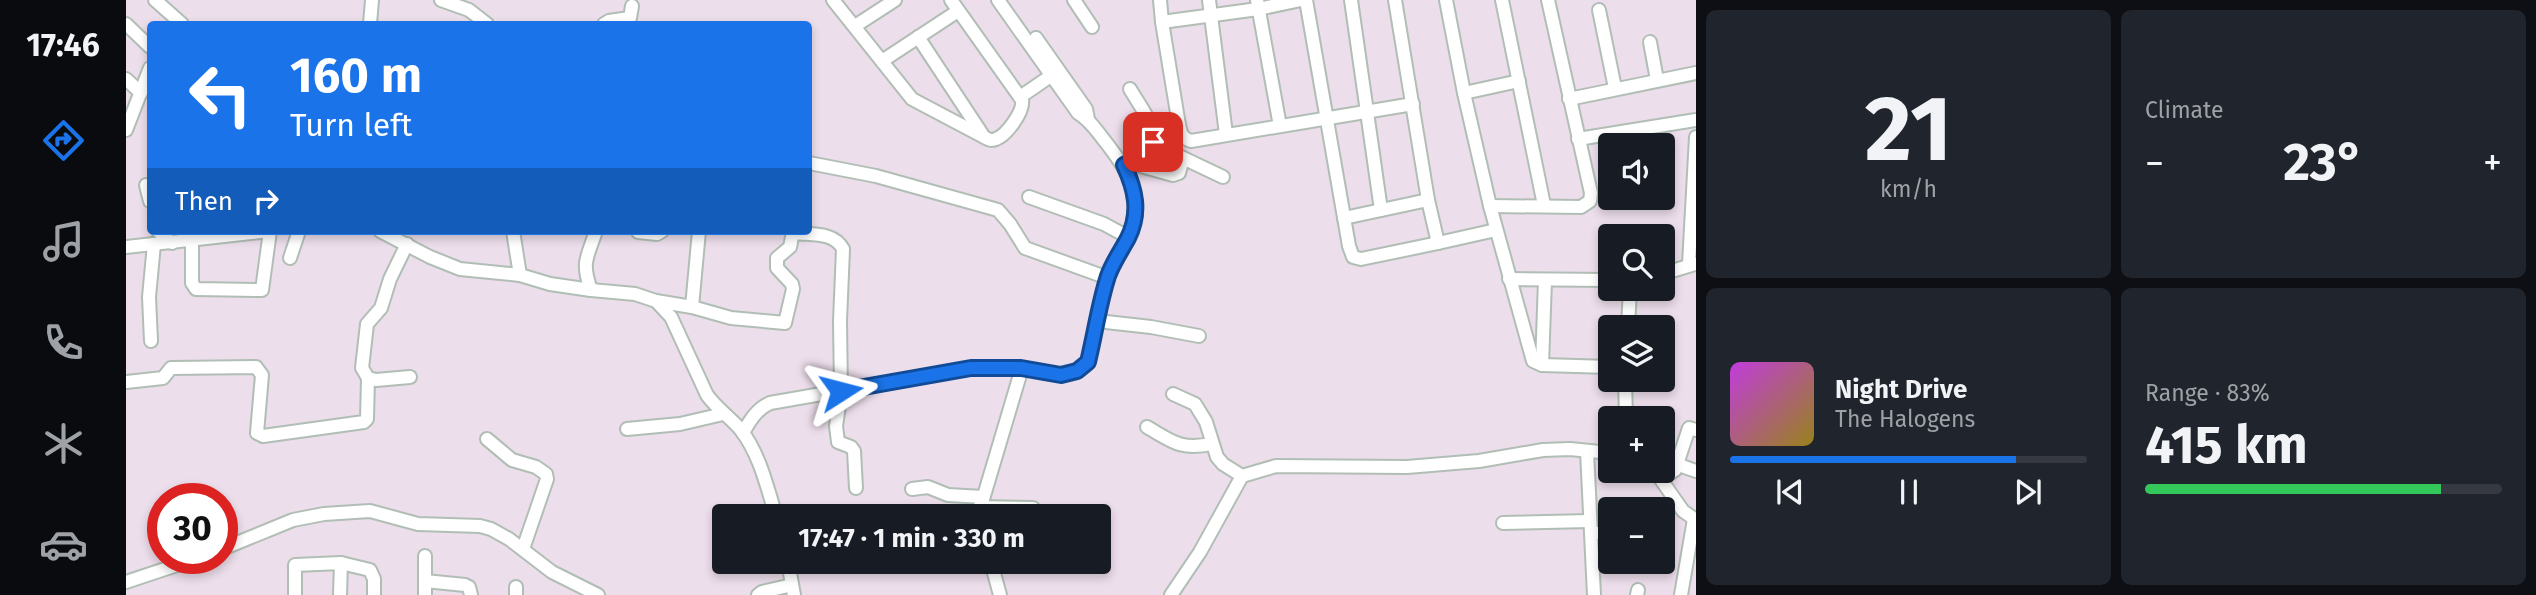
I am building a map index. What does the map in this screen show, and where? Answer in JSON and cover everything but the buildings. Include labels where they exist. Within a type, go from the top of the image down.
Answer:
[{"type":"street","points":[[155,0],[169,20]]},
{"type":"street","points":[[370,21],[372,0]]},
{"type":"street","points":[[443,0],[469,10],[483,21]]},
{"type":"street","points":[[833,0],[894,80],[912,99],[992,140],[999,138],[1024,107],[1020,97],[955,6],[918,37],[882,61]]},
{"type":"street","points":[[855,26],[895,0]]},
{"type":"street","points":[[998,0],[1055,73]]},
{"type":"street","points":[[743,432],[755,414],[770,403],[971,368],[1021,368],[1061,375],[1084,368],[1088,362],[1108,278],[1128,237],[1137,209],[1136,198],[1127,164],[1088,119],[1078,113],[1008,0]]},
{"type":"street","points":[[1074,0],[1092,27]]},
{"type":"street","points":[[1160,0],[1181,135],[1191,141],[1366,114],[1413,104]]},
{"type":"street","points":[[1209,0],[1226,134]]},
{"type":"street","points":[[1162,22],[1210,16],[1257,4],[1303,0],[1353,257],[1361,260],[1496,230]]},
{"type":"street","points":[[1351,0],[1381,210]]},
{"type":"street","points":[[1395,0],[1428,200],[1438,243]]},
{"type":"street","points":[[1446,0],[1490,206],[1532,360],[1542,365],[1598,367]]},
{"type":"street","points":[[1503,0],[1544,205]]},
{"type":"street","points":[[1490,206],[1581,207],[1590,201],[1591,193],[1548,0]]},
{"type":"street","points":[[1257,4],[1280,126]]},
{"type":"street","points":[[1600,10],[1615,88]]},
{"type":"street","points":[[609,21],[631,16]]},
{"type":"street","points":[[126,24],[147,44]]},
{"type":"street","points":[[918,37],[985,137]]},
{"type":"street","points":[[1650,41],[1657,80]]},
{"type":"street","points":[[1020,97],[1055,73]]},
{"type":"street","points":[[1569,99],[1696,73]]},
{"type":"street","points":[[126,130],[147,76]]},
{"type":"street","points":[[126,79],[141,93]]},
{"type":"street","points":[[1464,93],[1519,81]]},
{"type":"street","points":[[1127,164],[1145,154],[1153,142],[1153,128],[1130,89]]},
{"type":"street","points":[[1578,139],[1696,120]]},
{"type":"street","points":[[1153,128],[1179,125]]},
{"type":"street","points":[[1675,270],[1692,264],[1696,137]]},
{"type":"street","points":[[1153,142],[1223,177]]},
{"type":"street","points":[[1127,164],[1173,175],[1179,173],[1183,158]]},
{"type":"street","points":[[812,164],[876,176],[998,210],[1025,248],[1108,278]]},
{"type":"street","points":[[146,185],[147,189]]},
{"type":"street","points":[[1029,197],[1104,224],[1128,237]]},
{"type":"street","points":[[1344,218],[1428,200]]},
{"type":"street","points":[[812,234],[831,236],[844,249],[840,321],[841,391],[836,426],[837,439],[854,451],[856,488]]},
{"type":"street","points":[[163,235],[172,243]]},
{"type":"street","points":[[126,247],[239,235]]},
{"type":"street","points":[[192,241],[193,287],[262,290],[269,235]]},
{"type":"street","points":[[290,258],[298,235]]},
{"type":"street","points":[[388,235],[460,269],[520,275],[591,290],[635,295],[731,318],[785,323],[793,289],[792,284],[777,268],[777,258],[790,247],[794,235]]},
{"type":"street","points":[[514,235],[520,275]]},
{"type":"street","points":[[591,290],[585,272],[586,257],[594,235]]},
{"type":"street","points":[[692,307],[699,235]]},
{"type":"street","points":[[151,341],[149,297],[155,244]]},
{"type":"street","points":[[126,382],[163,378],[171,368],[256,367],[262,375],[257,433],[263,436],[364,422],[367,419],[368,378],[362,368],[367,324],[385,302],[390,279],[407,244]]},
{"type":"street","points":[[1509,279],[1598,280]]},
{"type":"street","points":[[1542,365],[1545,280]]},
{"type":"street","points":[[656,301],[671,317],[703,388],[714,405],[743,432],[756,456],[772,504]]},
{"type":"street","points":[[1097,321],[1199,336]]},
{"type":"street","points":[[981,504],[1021,368]]},
{"type":"street","points":[[368,378],[376,380],[411,377]]},
{"type":"street","points":[[1173,394],[1195,404],[1201,411],[1212,444],[1223,464],[1242,476]]},
{"type":"street","points":[[627,429],[680,424],[723,414]]},
{"type":"street","points":[[1147,427],[1176,445],[1196,447],[1212,444]]},
{"type":"street","points":[[1675,470],[1689,428],[1696,430]]},
{"type":"street","points":[[487,439],[512,460],[536,467],[546,474],[547,479],[523,549]]},
{"type":"street","points":[[1171,595],[1200,552],[1242,476],[1276,466],[1407,467],[1479,461],[1543,450],[1598,452]]},
{"type":"street","points":[[1587,451],[1594,595]]},
{"type":"street","points":[[1676,464],[1696,471]]},
{"type":"street","points":[[1664,483],[1695,525],[1690,570],[1681,595]]},
{"type":"street","points":[[912,489],[928,487],[972,504]]},
{"type":"street","points":[[238,542],[293,520],[324,514],[370,511],[418,524],[480,526],[491,529],[523,549],[552,572],[598,595]]},
{"type":"street","points":[[1503,523],[1598,529]]},
{"type":"street","points":[[425,556],[425,595]]},
{"type":"street","points":[[340,595],[341,563]]},
{"type":"street","points":[[295,595],[295,565],[341,563],[370,570],[374,579],[374,595]]},
{"type":"street","points":[[126,582],[150,574]]},
{"type":"street","points":[[994,574],[1000,595]]},
{"type":"street","points":[[425,581],[465,585],[469,587],[471,595]]},
{"type":"street","points":[[758,595],[762,592],[793,590]]},
{"type":"route","points":[[841,391],[992,366],[1061,375],[1084,368],[1088,362],[1108,278],[1129,237],[1137,209],[1136,198],[1124,165],[1139,159],[1153,142]]}]
